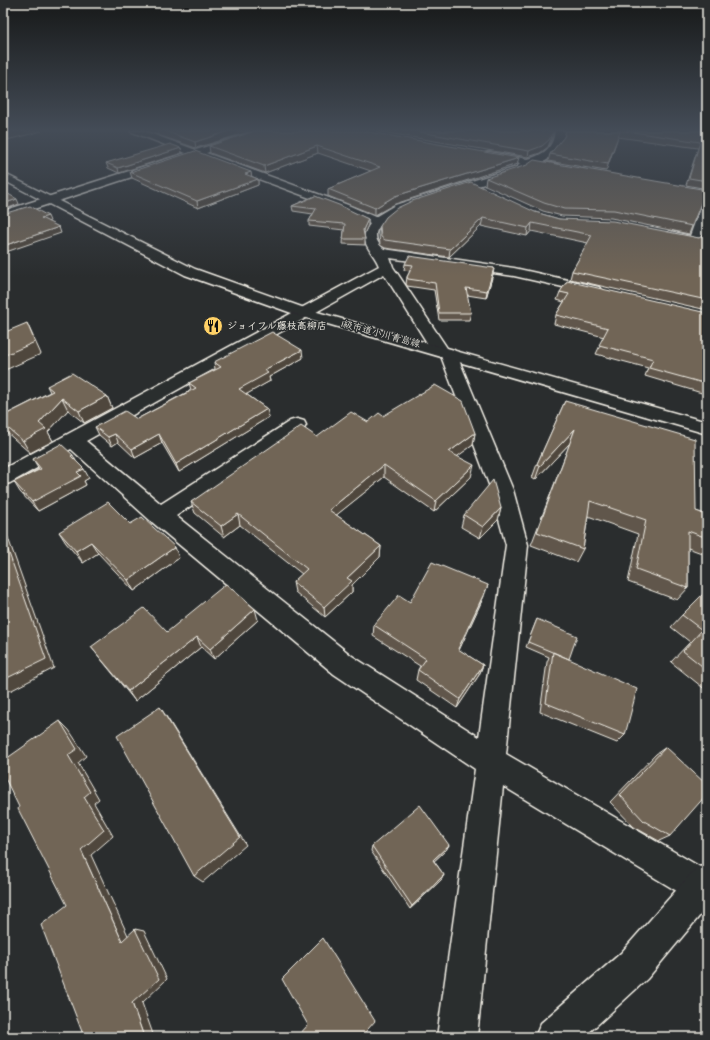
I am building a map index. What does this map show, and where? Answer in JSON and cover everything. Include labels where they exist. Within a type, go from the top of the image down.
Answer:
[{"type":"street","name":"1級市道小川青島線","points":[[10,180],[190,272],[305,313],[707,428]]},
{"type":"street","points":[[3,215],[114,180]]},
{"type":"street","points":[[269,180],[344,207],[376,222]]},
{"type":"street","points":[[485,180],[399,207],[386,213],[376,222],[370,236],[373,248],[381,253],[514,272],[608,293]]},
{"type":"street","points":[[470,184],[490,194]]},
{"type":"street","points":[[657,232],[695,241],[707,206]]},
{"type":"street","points":[[381,253],[386,267],[444,352],[502,490],[517,545],[457,1037]]},
{"type":"street","points":[[3,478],[305,313],[386,267]]},
{"type":"street","points":[[160,516],[297,425]]},
{"type":"street","points":[[73,440],[160,516],[343,665],[490,762],[704,884],[634,966],[555,1037]]},
{"type":"building","points":[[147,180],[257,180],[197,201]]},
{"type":"building","points":[[350,180],[449,180],[395,196],[375,208],[328,189]]},
{"type":"building","points":[[490,180],[647,180],[707,190],[707,196],[703,198],[692,226],[614,210],[564,209],[544,203]]},
{"type":"building","points":[[471,182],[535,212],[559,219],[613,221],[699,238],[706,234],[707,231],[707,300],[572,271],[592,235],[532,223],[528,228],[483,218],[450,249],[385,240],[381,237],[380,226],[386,217],[397,208],[412,201]]},
{"type":"building","points":[[3,191],[17,199],[3,204]]},
{"type":"building","points":[[315,196],[339,205],[368,219],[363,230],[365,239],[343,239],[345,224],[309,221],[316,209],[292,206]]},
{"type":"building","points":[[30,206],[48,216],[41,218],[59,227],[3,246],[3,214]]},
{"type":"building","points":[[409,256],[494,268],[487,291],[466,288],[471,313],[439,313],[435,283],[408,279],[407,277],[413,265],[405,264]]},
{"type":"building","points":[[567,281],[707,313],[707,384],[649,368],[653,359],[599,345],[608,328],[556,315],[569,294],[560,292]]},
{"type":"building","points":[[27,323],[35,342],[3,356],[3,333]]},
{"type":"building","points":[[272,332],[302,350],[264,370],[268,373],[239,389],[267,409],[176,464],[159,434],[132,449],[115,434],[108,437],[95,427],[125,411],[137,419],[196,388],[189,383],[221,367],[214,362]]},
{"type":"building","points":[[72,373],[107,396],[79,411],[62,398],[39,423],[46,429],[23,441],[3,424],[3,416],[53,391],[47,386]]},
{"type":"building","points":[[435,385],[463,401],[475,433],[449,452],[474,465],[436,501],[384,465],[329,510],[381,546],[347,578],[352,581],[324,607],[293,582],[307,569],[238,514],[221,526],[191,502],[301,426],[317,437],[351,412],[368,422],[379,413],[383,416]]},
{"type":"building","points":[[565,401],[695,439],[696,511],[707,515],[707,538],[688,531],[688,588],[636,569],[646,520],[590,501],[583,549],[537,532],[575,429],[540,466],[537,464]]},
{"type":"building","points":[[61,444],[73,455],[71,456],[84,469],[77,472],[81,476],[32,502],[14,482],[41,469],[33,459]]},
{"type":"building","points":[[493,480],[501,508],[483,527],[464,515]]},
{"type":"building","points":[[108,502],[130,524],[142,517],[175,547],[128,580],[91,542],[76,551],[59,532]]},
{"type":"building","points":[[3,536],[46,659],[3,680]]},
{"type":"building","points":[[432,562],[488,585],[458,649],[483,665],[460,699],[418,670],[426,659],[374,625],[399,595],[410,602]]},
{"type":"building","points":[[226,584],[255,609],[210,649],[197,637],[128,691],[91,647],[144,608],[167,632]]},
{"type":"building","points":[[707,590],[707,670],[683,651],[702,630],[682,615]]},
{"type":"building","points":[[537,619],[577,636],[569,659],[528,642]]},
{"type":"building","points":[[553,652],[637,689],[625,735],[546,703]]},
{"type":"building","points":[[160,707],[240,837],[194,876],[117,736]]},
{"type":"building","points":[[60,721],[77,749],[68,755],[90,792],[84,797],[104,830],[81,850],[122,941],[135,929],[159,979],[132,1003],[144,1037],[84,1037],[41,925],[67,905],[18,809],[19,807],[3,774],[3,761]]},
{"type":"building","points":[[666,747],[707,785],[707,794],[670,836],[644,821],[620,795]]},
{"type":"building","points":[[420,805],[449,845],[433,860],[444,875],[412,906],[372,846]]},
{"type":"building","points":[[323,938],[375,1021],[361,1037],[297,1037],[308,1025],[282,979]]},
{"type":"place","name":"ジョイフル藤枝高柳店","points":[[213,326]]}]
